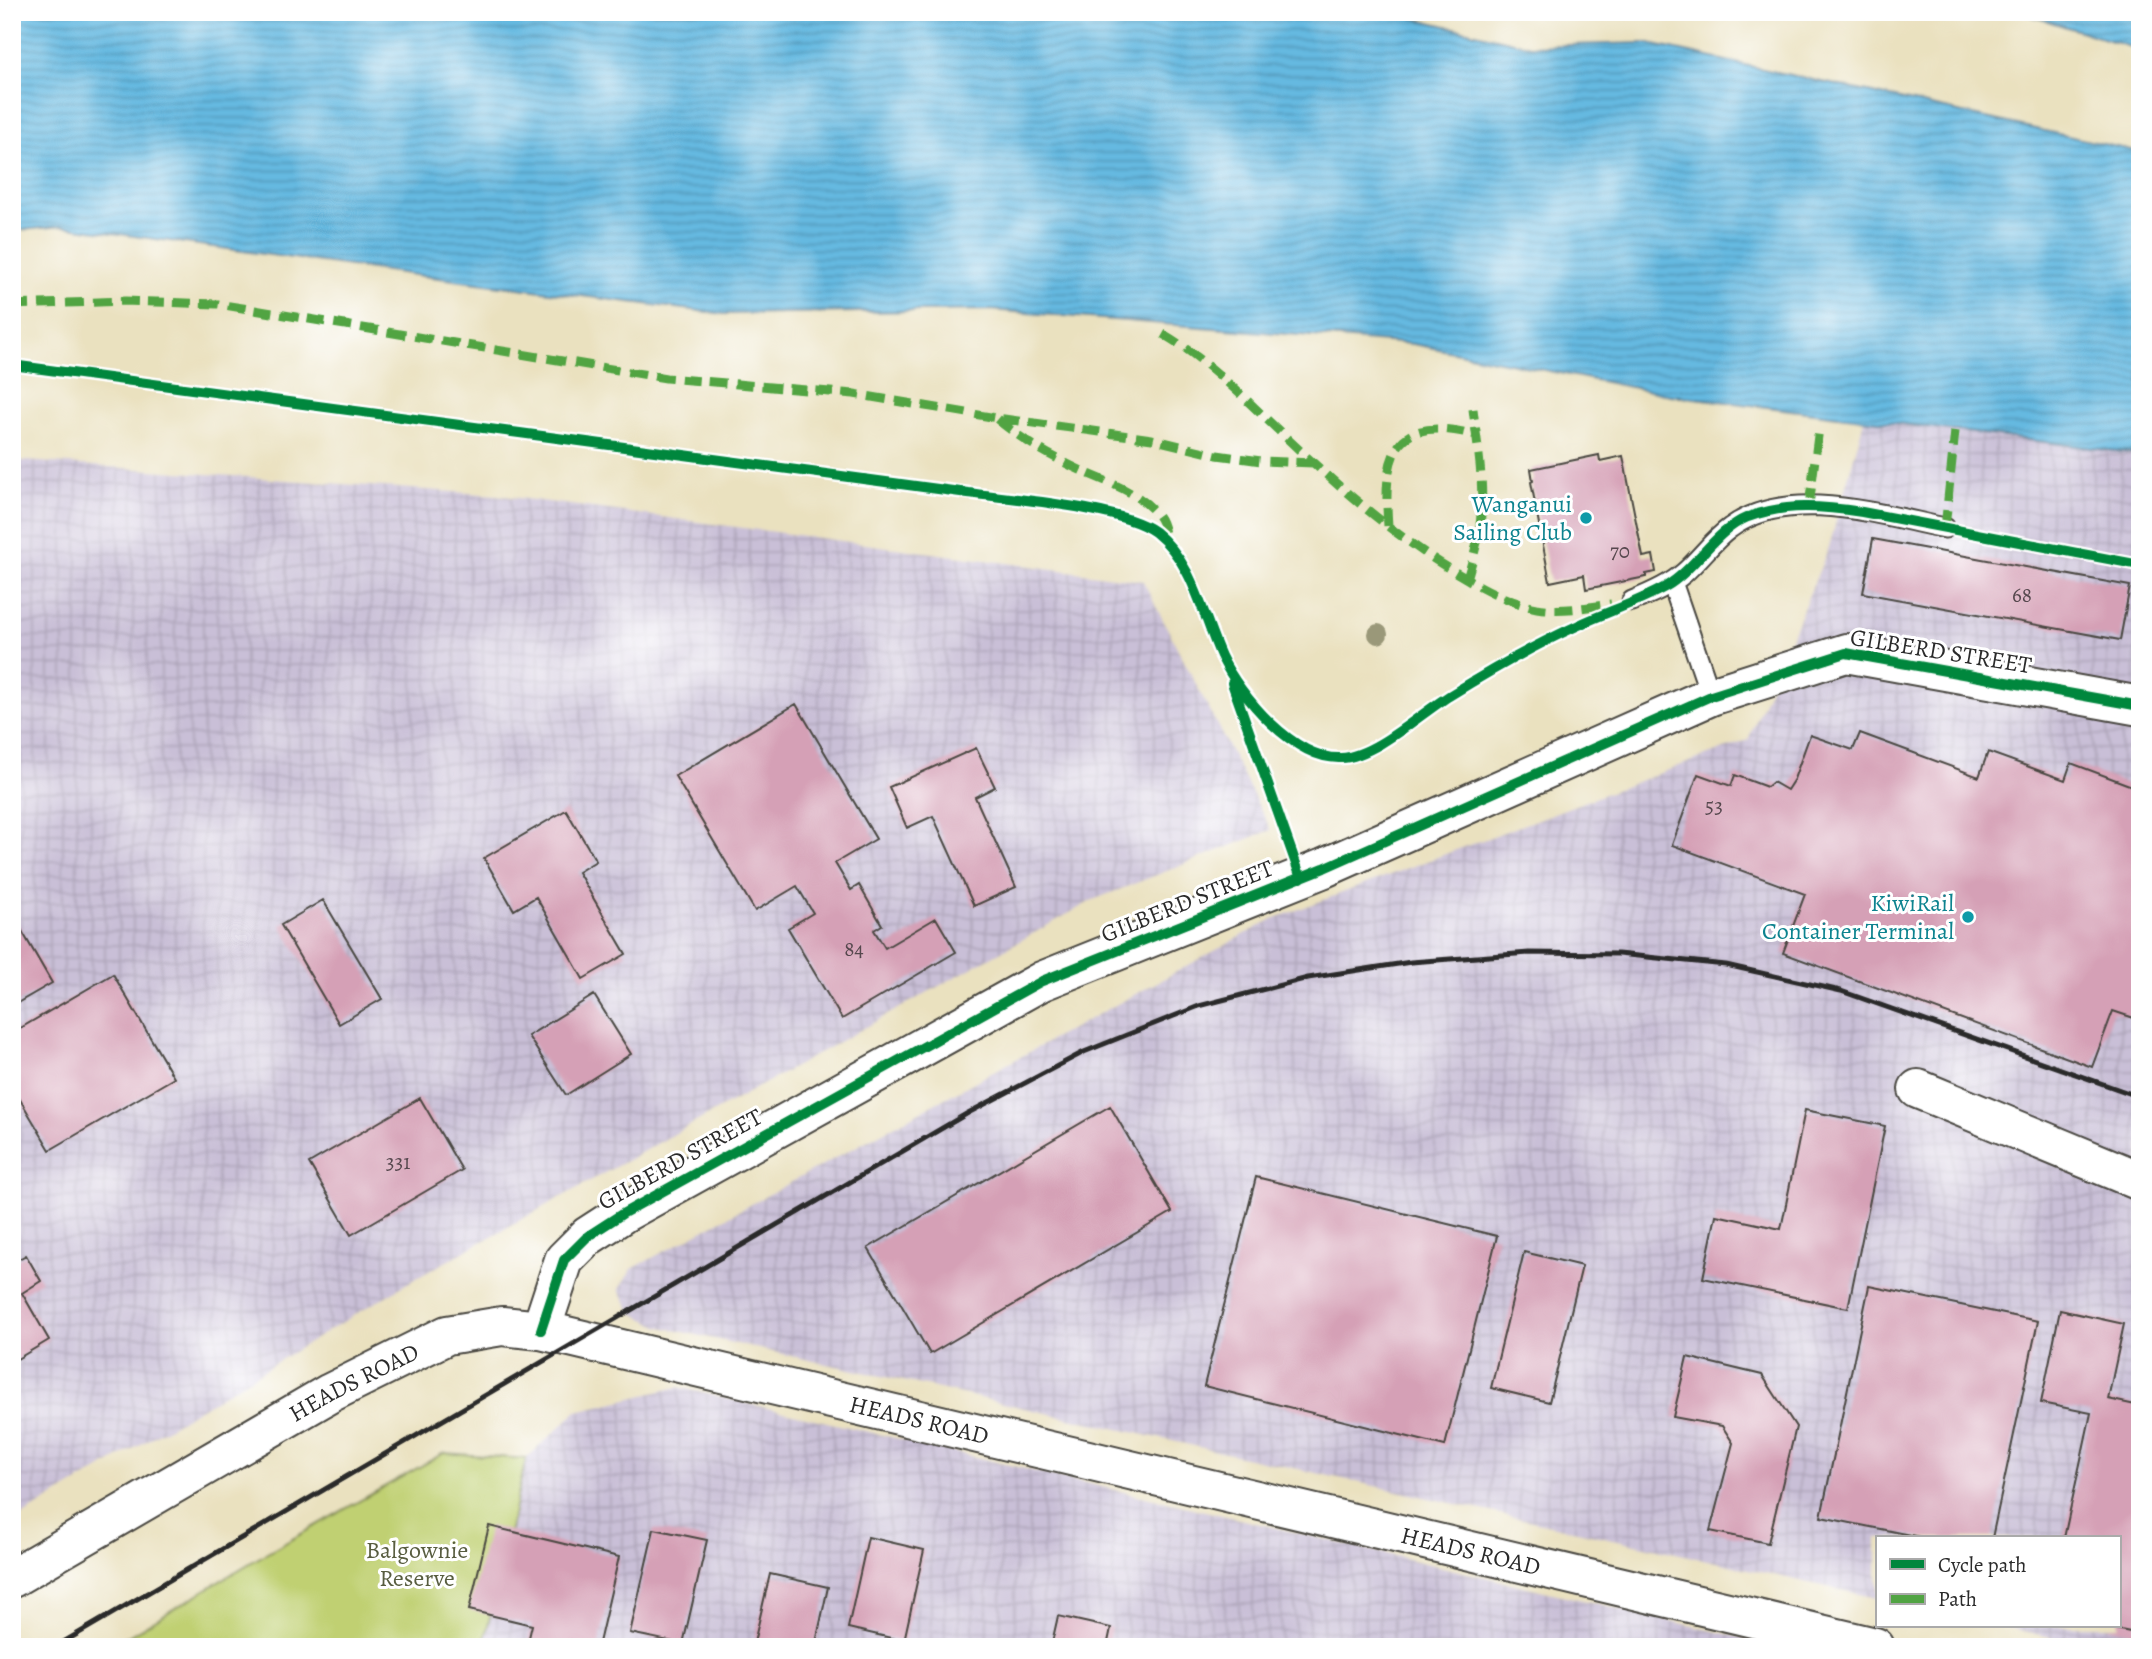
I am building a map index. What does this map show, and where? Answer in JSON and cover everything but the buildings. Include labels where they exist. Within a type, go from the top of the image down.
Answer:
[{"type":"street","name":"GILBERD STREET","points":[[541,1330],[564,1260],[588,1236],[622,1214],[1042,981],[1324,868],[1711,696],[1846,653],[2140,706]]},
{"type":"street","points":[[1918,1089],[2140,1181]]},
{"type":"street","name":"HEADS ROAD","points":[[12,1578],[330,1393],[447,1335],[502,1326],[541,1330],[1867,1646]]},
{"type":"lane","points":[[1632,601],[1672,582],[1719,536],[1739,521],[1785,507],[1838,508],[1945,528]]},
{"type":"lane","points":[[1672,582],[1711,696]]},
{"type":"shaded area","points":[[1864,420],[2140,454],[2140,1647],[2095,1647],[2010,1628],[2120,1628],[2120,1536],[1876,1536],[1876,1598],[661,1327],[632,1313],[619,1289],[632,1269],[1273,919],[1748,740],[1829,547]]},
{"type":"shaded area","points":[[12,460],[496,495],[1143,581],[1271,830],[1093,900],[406,1284],[12,1522]]},
{"type":"shaded area","points":[[678,1387],[1782,1647],[483,1647],[526,1459],[577,1411]]},
{"type":"green space","name":"Balgownie Reserve","points":[[444,1453],[526,1459],[483,1647],[110,1647],[255,1560]]},
{"type":"water","points":[[12,12],[1388,12],[1530,46],[1645,43],[2140,152],[2140,454],[1671,395],[1413,344],[990,310],[724,314],[62,226],[12,231]]},
{"type":"water","points":[[2019,12],[2140,12],[2140,50]]},
{"type":"railway","points":[[55,1647],[968,1113],[1084,1052],[1199,1006],[1308,978],[1411,962],[1529,953],[1618,954],[1726,965],[1841,991],[2140,1097]]},
{"type":"marked path","points":[[12,305],[125,301],[218,304],[666,378],[854,394],[997,418],[1152,439],[1217,455],[1261,461],[1313,463]]},
{"type":"marked path","points":[[1163,334],[1194,354],[1222,378],[1360,504],[1450,569],[1503,597],[1537,608],[1565,609],[1611,604]]},
{"type":"marked path","points":[[1467,579],[1478,539],[1482,501],[1473,409]]},
{"type":"marked path","points":[[997,419],[1047,453],[1139,498],[1160,519],[1166,542]]},
{"type":"marked path","points":[[1809,506],[1819,428]]},
{"type":"marked path","points":[[1388,526],[1388,478],[1399,445],[1410,435],[1427,430],[1448,430],[1476,435]]},
{"type":"marked path","points":[[1945,528],[1955,431]]},
{"type":"cycle path","points":[[12,365],[1038,501],[1118,516],[1155,532],[1179,558],[1188,573],[1221,656],[1255,706],[1287,737],[1305,749],[1323,756],[1341,758],[1354,756],[1382,743],[1449,696],[1530,649],[1665,587],[1736,523],[1776,509],[1818,507],[1862,512],[2140,565]]},
{"type":"cycle path","points":[[541,1330],[564,1260],[588,1236],[622,1214],[1042,981],[1324,868],[1711,696],[1846,653],[2140,706]]},
{"type":"cycle path","points":[[1232,683],[1301,878]]},
{"type":"place","name":"Wanganui Sailing Club","points":[[1586,518]]},
{"type":"place","name":"KiwiRail Container Terminal","points":[[1968,917]]}]
